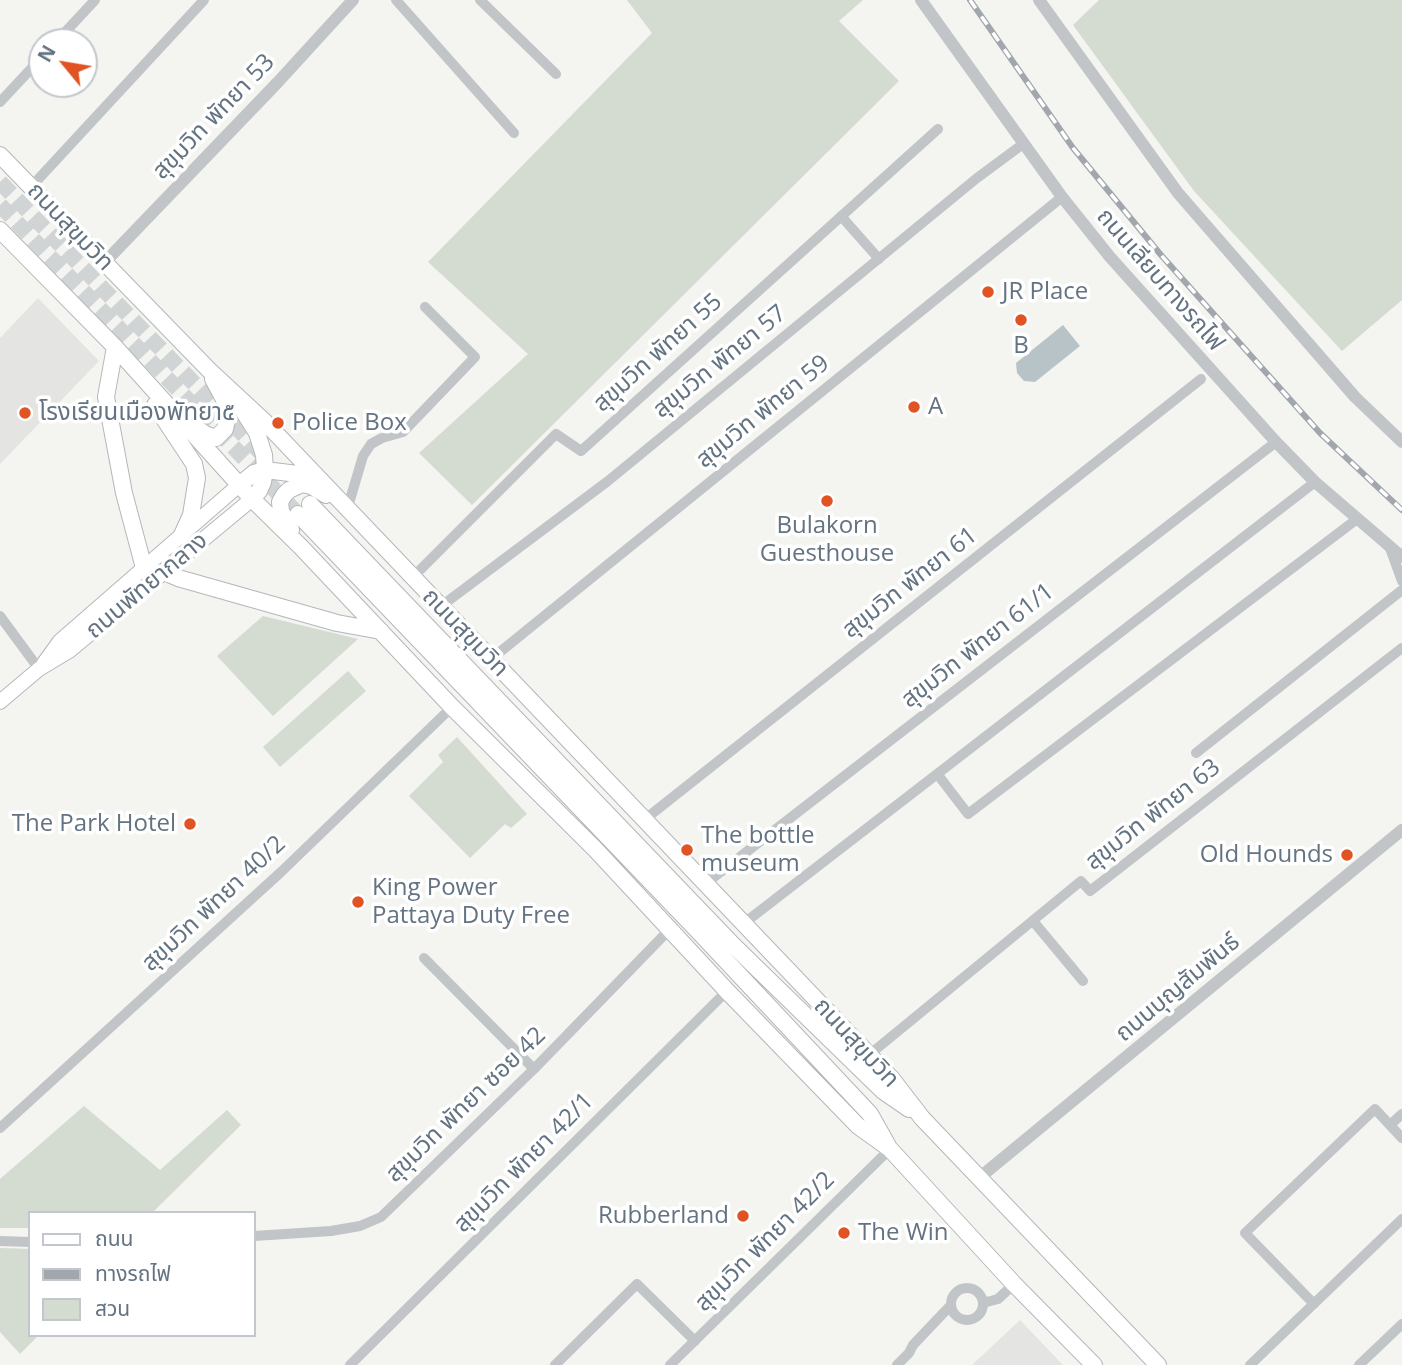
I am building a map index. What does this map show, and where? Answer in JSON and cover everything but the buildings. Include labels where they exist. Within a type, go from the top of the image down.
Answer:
[{"type":"highway","name":"ถนนสุขุมวิท","points":[[0,155],[209,370],[264,421],[892,1079],[922,1118],[1158,1365]]},
{"type":"highway","name":"ถนนสุขุมวิท","points":[[0,230],[115,347],[252,499],[452,707],[595,849],[858,1126],[890,1149],[1014,1284],[1094,1365]]},
{"type":"highway","points":[[115,347],[106,397],[124,493],[144,568]]},
{"type":"highway","points":[[130,366],[194,464],[197,478],[195,498],[182,535]]},
{"type":"highway","points":[[171,411],[205,434],[216,438],[221,434],[228,423],[227,405],[209,370]]},
{"type":"highway","points":[[228,387],[257,433],[264,455],[262,486],[252,499]]},
{"type":"highway","points":[[239,485],[254,473],[265,470],[314,476]]},
{"type":"highway","points":[[301,547],[281,512],[281,502],[289,490],[302,484],[311,486],[345,507]]},
{"type":"highway","name":"ถนนสุขุมวิท","points":[[890,1149],[870,1114],[304,509],[734,946],[883,1091],[922,1118]]},
{"type":"highway","points":[[164,572],[337,623],[381,631]]},
{"type":"main road","name":"ถนนพัทยากลาง","points":[[39,669],[60,641],[239,485]]},
{"type":"main road","name":"ถนนพัทยากลาง","points":[[0,702],[39,669],[69,651],[252,499]]},
{"type":"street","points":[[69,28],[95,0]]},
{"type":"street","points":[[32,187],[204,0]]},
{"type":"street","name":"สุขุมวิท พัทยา 53","points":[[105,262],[353,0]]},
{"type":"street","points":[[396,0],[514,133]]},
{"type":"street","points":[[480,0],[556,74]]},
{"type":"street","name":"ถนนเลียบทางรถไฟ","points":[[921,0],[1023,144],[1110,257],[1276,442],[1315,482],[1402,557]]},
{"type":"street","points":[[1039,0],[1178,193],[1355,397],[1402,442]]},
{"type":"street","points":[[0,102],[28,72]]},
{"type":"street","name":"สุขุมวิท พัทยา 55","points":[[412,578],[556,434],[581,451],[937,130]]},
{"type":"street","name":"สุขุมวิท พัทยา 57","points":[[440,607],[608,481],[977,178],[1023,144]]},
{"type":"street","name":"สุขุมวิท พัทยา 59","points":[[491,660],[1062,197]]},
{"type":"street","points":[[841,216],[879,259]]},
{"type":"street","points":[[345,507],[370,444],[403,432],[475,357],[425,307]]},
{"type":"street","name":"สุขุมวิท พัทยา 61","points":[[644,820],[1201,379]]},
{"type":"street","name":"สุขุมวิท พัทยา 61/1","points":[[705,884],[1276,442]]},
{"type":"street","points":[[743,924],[1315,482]]},
{"type":"street","points":[[937,775],[968,814],[1357,519]]},
{"type":"street","points":[[1390,548],[1402,581]]},
{"type":"street","points":[[1196,753],[1402,590]]},
{"type":"street","points":[[0,616],[39,669]]},
{"type":"street","name":"สุขุมวิท พัทยา 63","points":[[869,1055],[1081,881],[1090,891],[1402,648]]},
{"type":"street","name":"สุขุมวิท พัทยา 40/2","points":[[0,1128],[281,872],[452,707]]},
{"type":"street","name":"ถนนบุญสัมพันธ์","points":[[979,1178],[1402,830]]},
{"type":"street","points":[[1033,921],[1083,981]]},
{"type":"street","name":"สุขุมวิท พัทยา ซอย 42","points":[[256,1236],[331,1231],[360,1226],[381,1217],[534,1069],[670,929]]},
{"type":"street","points":[[424,958],[534,1069]]},
{"type":"street","name":"สุขุมวิท พัทยา 42/1","points":[[350,1365],[727,990]]},
{"type":"street","points":[[1314,1304],[1245,1233],[1375,1109],[1402,1138]]},
{"type":"street","points":[[1390,1125],[1402,1114]]},
{"type":"street","name":"สุขุมวิท พัทยา 42/2","points":[[670,1365],[890,1149]]},
{"type":"street","points":[[1250,1365],[1402,1219]]},
{"type":"street","points":[[0,1241],[28,1242]]},
{"type":"street","points":[[555,1365],[637,1284],[695,1341]]},
{"type":"street","points":[[983,1303],[998,1298],[1014,1284]]},
{"type":"street","points":[[897,1365],[913,1345],[933,1323],[951,1305],[954,1294],[969,1288],[979,1293],[983,1303],[981,1313],[973,1319],[959,1318],[933,1323]]},
{"type":"street","points":[[951,1305],[959,1318]]},
{"type":"street","points":[[1359,1365],[1402,1324]]},
{"type":"shaded area","name":"โรงเรียนเมืองพัทยา๕","points":[[38,298],[99,361],[0,464],[0,338]]},
{"type":"shaded area","points":[[1063,325],[1080,346],[1035,382],[1024,381],[1017,373],[1016,363]]},
{"type":"shaded area","points":[[1020,1320],[1063,1365],[972,1365]]},
{"type":"green space","points":[[627,0],[863,0],[839,21],[899,81],[472,505],[419,453],[528,354],[428,262],[652,33]]},
{"type":"green space","points":[[1099,0],[1402,0],[1402,300],[1342,351],[1194,191],[1073,25]]},
{"type":"green space","points":[[263,616],[358,639],[273,716],[217,656]]},
{"type":"green space","points":[[348,671],[366,691],[280,767],[263,747]]},
{"type":"green space","points":[[457,737],[527,814],[511,828],[505,824],[470,858],[409,796],[443,762],[438,755]]},
{"type":"green space","points":[[84,1106],[160,1170],[227,1110],[241,1125],[154,1211],[28,1211],[28,1228],[0,1228],[0,1179]]},
{"type":"green space","points":[[0,1248],[28,1249],[28,1337],[37,1337],[20,1354],[0,1332]]},
{"type":"tunnel","points":[[0,182],[265,457]]},
{"type":"tunnel","points":[[0,205],[298,514]]},
{"type":"railway","points":[[970,0],[1073,148],[1161,255],[1320,433],[1402,510]]},
{"type":"place","name":"JR Place","points":[[988,292]]},
{"type":"place","name":"B","points":[[1021,320]]},
{"type":"place","name":"A","points":[[914,407]]},
{"type":"place","name":"โรงเรียนเมืองพัทยา๕","points":[[25,413]]},
{"type":"place","name":"Police Box","points":[[278,423]]},
{"type":"place","name":"Bulakorn Guesthouse","points":[[827,501]]},
{"type":"place","name":"The Park Hotel","points":[[190,824]]},
{"type":"place","name":"The bottle museum","points":[[687,850]]},
{"type":"place","name":"Old Hounds","points":[[1347,855]]},
{"type":"place","name":"King Power Pattaya Duty Free","points":[[358,902]]},
{"type":"place","name":"Rubberland","points":[[743,1216]]},
{"type":"place","name":"The Win","points":[[844,1233]]}]
